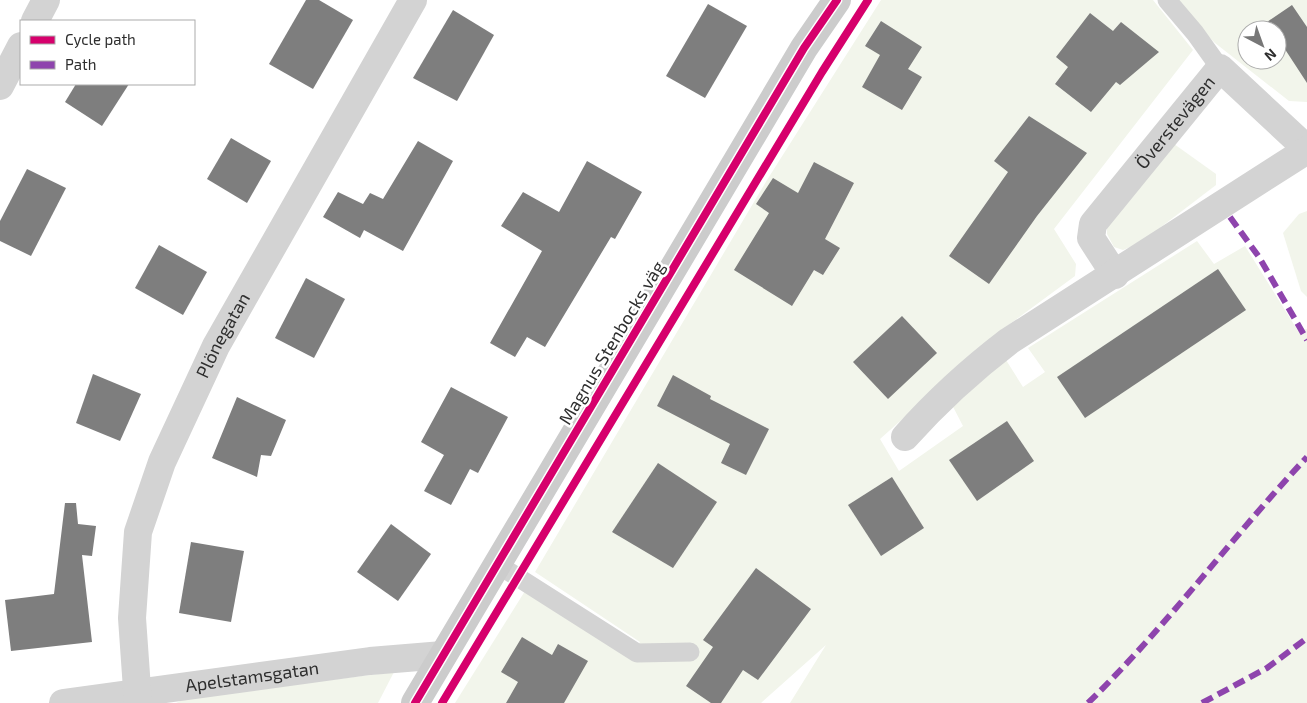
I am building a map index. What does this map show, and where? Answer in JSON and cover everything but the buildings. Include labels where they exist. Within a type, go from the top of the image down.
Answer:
[{"type":"street","points":[[35,20],[46,0]]},
{"type":"street","name":"Plönegatan","points":[[137,698],[132,618],[138,532],[162,462],[216,346],[413,0]]},
{"type":"street","name":"Magnus Stenbocks väg","points":[[415,703],[804,48],[837,0]]},
{"type":"street","points":[[0,84],[20,48]]},
{"type":"street","name":"Överstevägen","points":[[905,437],[933,406],[997,350],[1115,275],[1264,175],[1307,150],[1220,68],[1102,210],[1093,224],[1091,238],[1115,275]]},
{"type":"street","name":"Apelstamsgatan","points":[[63,703],[137,698],[370,661],[443,655]]},
{"type":"lane","points":[[1167,0],[1200,39],[1220,68]]},
{"type":"lane","points":[[497,564],[637,653],[690,652]]},
{"type":"shaded area","points":[[881,0],[1153,0],[1193,50],[1054,229],[1076,264],[1075,276],[1007,326],[880,439],[899,471],[963,426],[950,401],[1006,360],[1023,387],[1045,372],[1028,348],[1197,241],[1214,264],[1245,246],[1298,331],[1307,329],[1307,703],[790,703],[826,645],[761,703],[455,703],[525,591],[630,655],[640,642],[535,572],[767,180]]},
{"type":"shaded area","points":[[1171,0],[1307,0],[1307,102],[1289,101],[1249,70],[1287,70],[1287,20],[1237,20],[1237,60],[1215,43]]},
{"type":"shaded area","points":[[1174,144],[1216,174],[1216,185],[1140,243],[1123,250],[1114,247],[1107,234],[1107,227]]},
{"type":"shaded area","points":[[1307,211],[1307,297],[1301,291],[1283,233],[1299,214]]},
{"type":"shaded area","points":[[394,672],[378,703],[176,703],[187,698]]},
{"type":"marked path","points":[[1230,217],[1259,257],[1307,340]]},
{"type":"marked path","points":[[1088,703],[1145,643],[1307,457]]},
{"type":"marked path","points":[[1202,703],[1267,668],[1307,638]]},
{"type":"cycle path","points":[[415,703],[804,48],[837,0]]},
{"type":"cycle path","points":[[442,703],[822,72],[868,0]]}]
